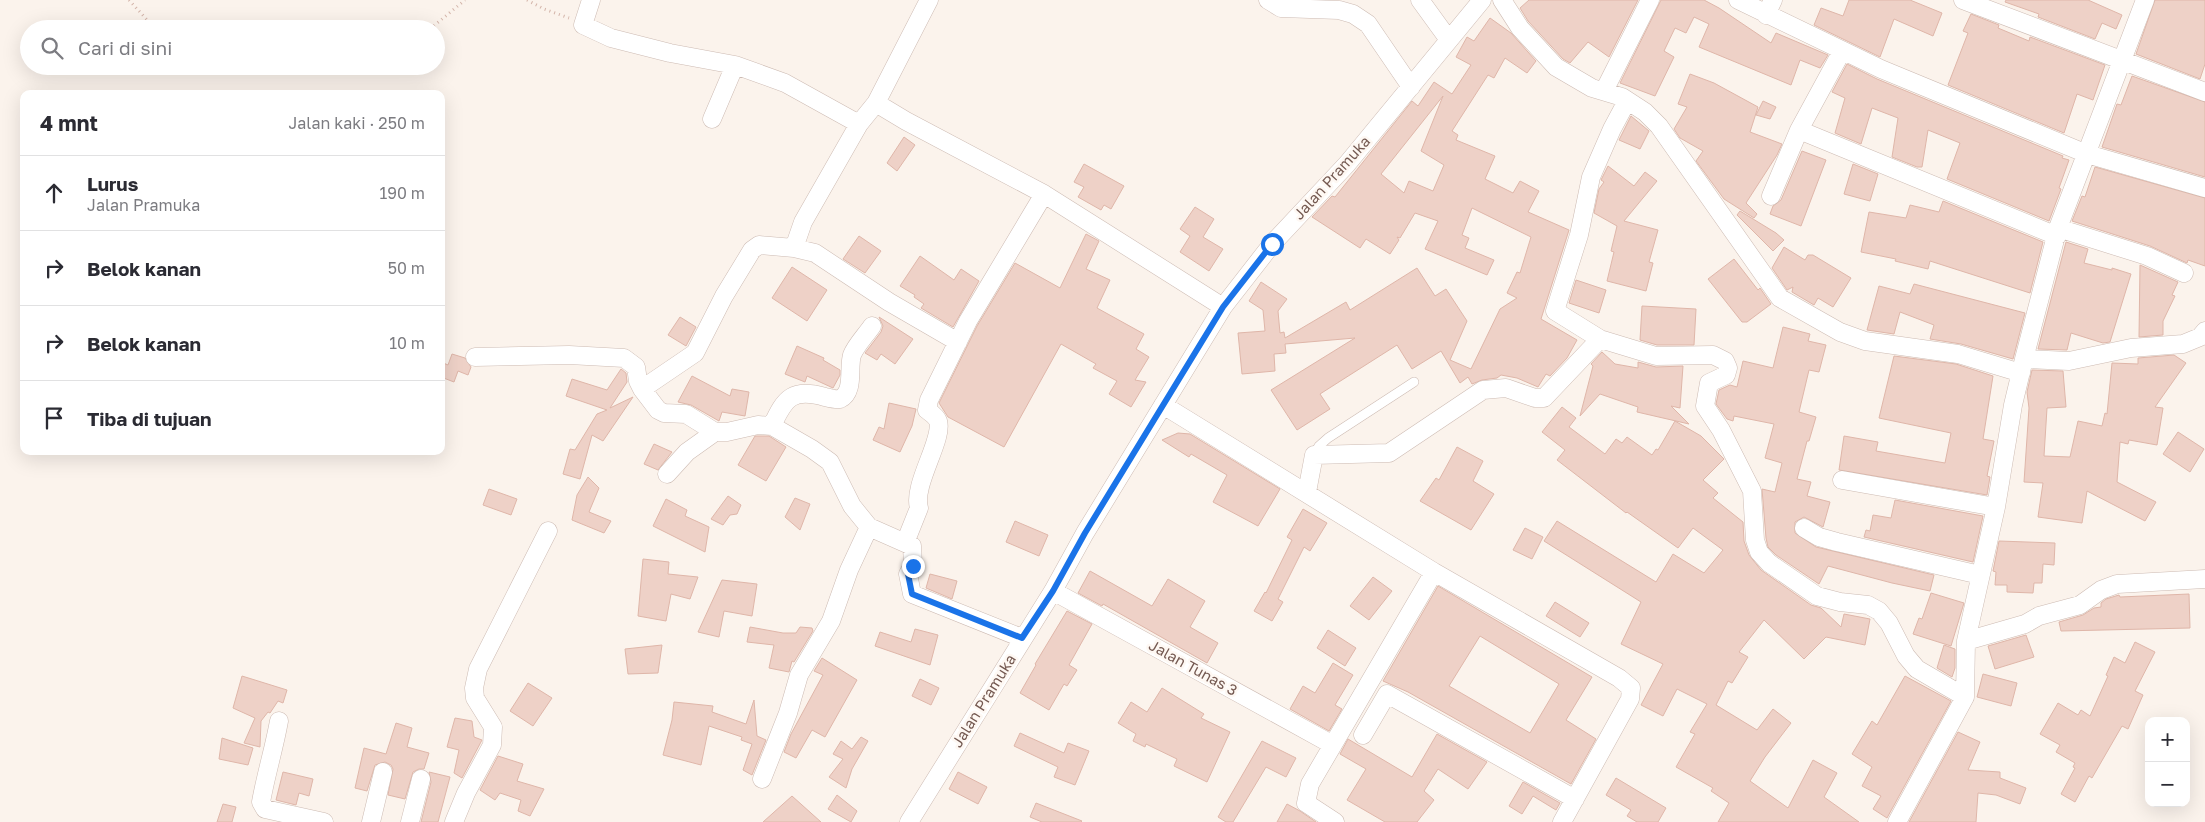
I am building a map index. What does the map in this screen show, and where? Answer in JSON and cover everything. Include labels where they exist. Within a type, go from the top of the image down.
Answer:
[{"type":"street","points":[[592,0],[583,25],[611,38],[653,49],[735,65],[785,83],[859,124]]},
{"type":"street","points":[[794,248],[804,222],[859,124],[876,103],[930,0]]},
{"type":"street","points":[[1268,0],[1281,8],[1339,10],[1353,14],[1368,24],[1411,87]]},
{"type":"street","points":[[1420,0],[1449,40]]},
{"type":"street","name":"Jalan Pramuka","points":[[908,822],[1053,591],[1085,533],[1223,307],[1272,244],[1347,164],[1482,0]]},
{"type":"street","points":[[1502,0],[1520,28],[1556,67],[1592,88],[1627,101],[1645,112],[1659,126],[1780,298],[1840,332],[1865,341],[1958,354],[2023,366],[2069,360],[2131,348],[2183,344],[2200,337],[2205,331]]},
{"type":"street","points":[[1604,92],[1650,0]]},
{"type":"street","points":[[1738,0],[1769,7],[1842,51],[2087,154],[2205,188]]},
{"type":"street","points":[[1964,0],[2205,92]]},
{"type":"street","points":[[1897,822],[1965,697],[1966,642],[1996,507],[2013,405],[2023,366],[2058,232],[2145,0]]},
{"type":"street","points":[[1772,196],[1799,130],[1842,51]]},
{"type":"street","points":[[712,119],[735,65]]},
{"type":"street","points":[[1627,101],[1612,129],[1591,177],[1578,235],[1555,311],[1600,339],[1656,356],[1713,355],[1726,361],[1728,368],[1726,375],[1709,383],[1705,406],[1721,430],[1752,491],[1754,540],[1759,552],[1769,563],[1817,596],[1840,602],[1868,605],[1879,611],[1889,623],[1906,656],[1916,669],[1965,697]]},
{"type":"street","points":[[876,103],[906,121],[1044,194],[1223,307]]},
{"type":"street","points":[[1799,130],[2058,232],[2147,256],[2184,272]]},
{"type":"street","points":[[905,543],[919,508],[917,501],[924,472],[939,428],[936,417],[927,410],[927,406],[968,321],[1044,194]]},
{"type":"street","points":[[642,389],[695,353],[724,296],[752,250],[759,245],[794,248],[815,253],[889,302],[958,342]]},
{"type":"street","points":[[772,426],[778,411],[788,399],[800,393],[811,393],[833,399],[840,399],[846,394],[850,382],[852,355],[872,326]]},
{"type":"street","points":[[1306,492],[1314,455],[1389,453],[1483,390],[1506,388],[1535,398],[1544,398],[1600,339]]},
{"type":"street","points":[[475,358],[569,355],[624,358],[636,367],[642,389],[658,410],[664,413],[686,414],[715,432],[772,426],[812,448],[830,462],[852,506],[869,527],[912,546],[913,566],[908,574],[912,594],[1022,638]]},
{"type":"street","points":[[1163,405],[1434,572],[1620,678],[1631,688],[1630,699],[1562,822]]},
{"type":"street","points":[[667,474],[687,452],[715,432]]},
{"type":"street","points":[[1842,480],[1996,507]]},
{"type":"street","points":[[762,779],[788,713],[799,674],[831,621],[849,570],[869,527]]},
{"type":"street","points":[[1804,528],[1819,536],[1837,542],[1980,575]]},
{"type":"street","points":[[454,822],[466,793],[492,745],[493,727],[475,698],[474,688],[478,669],[548,531]]},
{"type":"street","points":[[1335,822],[1306,803],[1310,784],[1434,572]]},
{"type":"street","points":[[1966,642],[2025,624],[2039,616],[2080,605],[2102,590],[2117,584],[2205,579]]},
{"type":"street","name":"Jalan Tunas 3","points":[[1053,591],[1333,745]]},
{"type":"street","points":[[1363,734],[1387,694],[1575,799]]},
{"type":"street","points":[[279,721],[273,755],[266,770],[261,802],[265,809],[324,822]]},
{"type":"street","points":[[371,822],[383,772]]},
{"type":"street","points":[[410,822],[421,778]]},
{"type":"lane","points":[[1314,455],[1319,446],[1328,438],[1414,382]]},
{"type":"path","points":[[130,0],[147,20]]},
{"type":"path","points":[[441,20],[465,0]]},
{"type":"path","points":[[527,0],[583,25]]},
{"type":"building","points":[[1529,0],[1638,0],[1609,57],[1588,42],[1570,63],[1563,59],[1528,21],[1520,8]]},
{"type":"building","points":[[1661,0],[1704,0],[1771,43],[1776,33],[1828,55],[1820,68],[1800,60],[1791,85],[1699,47],[1709,24],[1694,17],[1686,33],[1675,28],[1664,51],[1674,57],[1655,96],[1620,83]]},
{"type":"building","points":[[1849,0],[1910,0],[1942,13],[1933,36],[1894,19],[1880,57],[1814,25],[1821,8],[1843,16]]},
{"type":"building","points":[[2006,0],[2088,0],[2122,15],[2116,29],[2102,23],[2095,39],[2038,17],[2039,14],[2005,2]]},
{"type":"building","points":[[2155,0],[2205,0],[2205,64],[2200,79],[2136,54]]},
{"type":"building","points":[[1971,14],[1999,25],[1998,28],[2029,41],[2030,37],[2105,65],[2093,100],[2077,94],[2064,133],[1948,85],[1968,33],[1963,31]]},
{"type":"building","points":[[1490,18],[1511,33],[1536,61],[1527,73],[1505,58],[1494,78],[1488,75],[1452,131],[1458,135],[1456,140],[1495,156],[1485,179],[1513,193],[1520,181],[1539,191],[1528,212],[1569,230],[1541,319],[1577,340],[1567,358],[1550,376],[1546,374],[1538,387],[1517,378],[1501,375],[1497,378],[1482,380],[1472,384],[1468,377],[1460,383],[1441,351],[1412,369],[1397,345],[1320,394],[1330,409],[1297,430],[1271,390],[1355,338],[1285,344],[1286,353],[1274,354],[1275,371],[1242,374],[1238,333],[1265,331],[1263,310],[1249,301],[1261,282],[1287,299],[1278,311],[1280,333],[1284,332],[1285,338],[1346,302],[1350,310],[1417,268],[1435,296],[1446,289],[1467,321],[1450,360],[1471,369],[1500,309],[1517,298],[1507,293],[1517,272],[1520,273],[1531,237],[1472,208],[1462,235],[1469,238],[1465,248],[1494,260],[1487,275],[1425,249],[1438,221],[1415,213],[1400,238],[1397,237],[1399,240],[1390,254],[1366,239],[1360,248],[1312,217],[1332,196],[1335,197],[1412,101],[1418,106],[1434,82],[1452,94],[1471,65],[1456,57],[1467,37],[1474,41]],"holes":[[[1443,96],[1421,151],[1444,165],[1433,191],[1409,181],[1404,193],[1381,174]]]},
{"type":"building","points":[[1847,64],[1877,79],[2069,160],[2049,221],[1947,179],[1960,143],[1928,130],[1922,167],[1917,167],[1892,157],[1898,118],[1872,108],[1861,144],[1835,133],[1845,98],[1832,92]]},
{"type":"building","points":[[1690,74],[1714,83],[1758,107],[1750,132],[1782,144],[1746,203],[1757,214],[1754,218],[1724,199],[1696,161],[1703,151],[1680,138],[1674,129],[1687,107],[1678,104]]},
{"type":"building","points":[[2132,76],[2205,102],[2205,177],[2102,147],[2117,104],[2121,105]]},
{"type":"building","points":[[1763,101],[1776,107],[1770,119],[1756,115]]},
{"type":"building","points":[[1631,116],[1649,131],[1640,149],[1619,140]]},
{"type":"building","points":[[904,137],[915,145],[897,171],[887,163]]},
{"type":"building","points":[[1802,151],[1826,160],[1801,226],[1770,214],[1773,206],[1781,200]]},
{"type":"building","points":[[1084,164],[1124,186],[1111,209],[1104,205],[1101,210],[1078,197],[1084,187],[1074,182]]},
{"type":"building","points":[[1853,164],[1878,174],[1870,201],[1844,194]]},
{"type":"building","points":[[1608,166],[1634,186],[1645,172],[1657,181],[1624,221],[1658,230],[1649,262],[1653,263],[1646,291],[1607,281],[1614,252],[1611,251],[1617,226],[1594,213],[1599,189],[1604,182],[1601,180]]},
{"type":"building","points":[[2095,167],[2205,198],[2205,266],[2188,260],[2187,263],[2150,246],[2072,221],[2082,196],[2085,197]]},
{"type":"building","points":[[1943,201],[2043,242],[2030,293],[1930,261],[1928,269],[1895,261],[1896,259],[1861,252],[1869,212],[1906,218],[1910,205],[1939,212]]},
{"type":"building","points":[[1195,207],[1214,219],[1203,237],[1223,249],[1209,271],[1180,252],[1190,236],[1180,229]]},
{"type":"building","points":[[1740,211],[1784,240],[1773,251],[1737,215]]},
{"type":"building","points":[[1086,234],[1099,241],[1086,269],[1110,280],[1097,308],[1144,334],[1136,349],[1149,357],[1135,380],[1146,382],[1131,407],[1109,394],[1117,381],[1093,368],[1096,364],[1061,344],[1004,447],[948,417],[939,403],[977,326],[1015,263],[1060,288]]},
{"type":"building","points":[[859,236],[881,251],[865,273],[843,259]]},
{"type":"building","points":[[2066,242],[2088,249],[2084,263],[2112,270],[2112,268],[2131,274],[2110,342],[2103,343],[2071,333],[2067,350],[2038,349]]},
{"type":"building","points":[[1784,247],[1805,260],[1808,255],[1813,255],[1851,278],[1833,307],[1818,298],[1814,305],[1792,292],[1793,287],[1787,290],[1772,268]]},
{"type":"building","points":[[920,256],[954,280],[961,269],[979,281],[953,327],[921,308],[924,304],[914,297],[915,295],[900,286]]},
{"type":"building","points":[[1734,259],[1758,290],[1760,288],[1771,304],[1747,322],[1742,322],[1708,279]]},
{"type":"building","points":[[2140,265],[2178,282],[2172,295],[2175,296],[2163,321],[2163,335],[2139,337]]},
{"type":"building","points":[[792,267],[827,290],[807,321],[772,298]]},
{"type":"building","points":[[1576,280],[1606,290],[1599,313],[1569,303]]},
{"type":"building","points":[[1914,284],[2025,313],[2013,359],[1961,344],[1930,339],[1934,325],[1900,312],[1894,334],[1867,330],[1879,286],[1910,294]]},
{"type":"building","points":[[1642,306],[1696,309],[1694,345],[1657,345],[1640,340]]},
{"type":"building","points":[[680,317],[696,327],[686,346],[668,335]]},
{"type":"building","points":[[879,317],[913,339],[895,364],[881,354],[877,360],[865,353],[881,332],[883,326]]},
{"type":"building","points":[[1783,327],[1810,334],[1808,341],[1826,345],[1819,372],[1809,370],[1799,412],[1816,417],[1809,441],[1807,441],[1797,479],[1811,482],[1807,496],[1830,502],[1823,527],[1804,517],[1795,522],[1795,533],[1816,547],[1934,575],[1930,591],[1828,566],[1819,584],[1776,555],[1768,547],[1762,489],[1775,492],[1782,463],[1765,458],[1774,424],[1734,416],[1733,421],[1727,419],[1716,404],[1719,390],[1730,385],[1737,387],[1743,361],[1773,368]]},
{"type":"building","points":[[797,346],[824,358],[823,360],[840,370],[840,375],[833,388],[807,376],[805,382],[785,374]]},
{"type":"building","points":[[1602,352],[1615,364],[1638,368],[1638,362],[1656,367],[1683,366],[1680,408],[1671,406],[1689,424],[1637,412],[1638,407],[1600,394],[1580,416],[1593,366],[1591,364]]},
{"type":"building","points":[[452,354],[465,358],[471,367],[468,375],[458,371],[454,382],[445,379],[445,364],[448,365]]},
{"type":"building","points":[[2174,355],[2186,363],[2155,407],[2163,408],[2157,445],[2129,440],[2128,444],[2120,442],[2117,482],[2156,502],[2145,521],[2087,491],[2082,523],[2038,517],[2043,483],[2024,482],[2029,408],[2027,392],[2032,370],[2063,371],[2066,407],[2047,408],[2044,456],[2070,457],[2078,421],[2102,426],[2105,413],[2107,414],[2112,363],[2138,364],[2138,358]]},
{"type":"building","points":[[1894,356],[1956,364],[1993,376],[1983,439],[1994,441],[1987,476],[1990,477],[1987,495],[1839,470],[1844,436],[1878,442],[1876,451],[1945,463],[1951,433],[1879,418]]},
{"type":"building","points":[[621,369],[626,373],[627,382],[610,408],[633,397],[603,441],[592,435],[580,479],[563,474],[570,449],[575,450],[597,414],[607,410],[566,396],[572,379],[607,390]]},
{"type":"building","points":[[692,376],[730,396],[732,389],[749,392],[745,416],[722,412],[719,421],[691,405],[678,402]]},
{"type":"building","points":[[889,403],[916,409],[912,426],[900,452],[873,440],[879,427],[884,429]]},
{"type":"building","points":[[1562,407],[1576,418],[1569,427],[1605,454],[1616,439],[1622,443],[1627,437],[1652,455],[1656,449],[1658,450],[1675,421],[1701,436],[1724,459],[1703,480],[1718,493],[1713,498],[1743,522],[1744,541],[1749,555],[1761,570],[1811,605],[1821,608],[1841,627],[1844,614],[1870,619],[1865,645],[1826,637],[1804,659],[1764,620],[1739,652],[1748,657],[1732,683],[1728,681],[1716,705],[1757,730],[1773,709],[1791,723],[1765,757],[1750,781],[1788,808],[1813,760],[1837,773],[1824,797],[1859,822],[1718,822],[1729,803],[1711,791],[1713,788],[1676,767],[1695,734],[1690,732],[1707,704],[1677,689],[1663,716],[1641,705],[1663,664],[1621,644],[1641,602],[1544,541],[1557,521],[1656,582],[1673,554],[1704,573],[1723,550],[1693,528],[1678,548],[1626,513],[1557,460],[1565,450],[1542,432]]},
{"type":"building","points":[[2178,432],[2204,449],[2190,472],[2163,454]]},
{"type":"building","points":[[1178,433],[1190,434],[1280,489],[1258,526],[1213,502],[1227,475],[1191,454],[1189,457],[1162,440]]},
{"type":"building","points":[[755,436],[769,436],[786,447],[766,481],[738,465]]},
{"type":"building","points":[[654,444],[672,452],[658,470],[644,464]]},
{"type":"building","points":[[1457,447],[1483,461],[1473,481],[1494,494],[1471,530],[1420,501],[1436,478],[1439,480]]},
{"type":"building","points":[[588,477],[599,488],[589,512],[611,521],[604,533],[572,520],[577,495]]},
{"type":"building","points":[[489,489],[517,499],[511,515],[483,505]]},
{"type":"building","points":[[728,496],[741,505],[737,514],[730,515],[723,525],[711,519]]},
{"type":"building","points":[[795,498],[810,504],[800,530],[785,517]]},
{"type":"building","points":[[666,499],[687,510],[685,516],[709,527],[705,552],[653,526]]},
{"type":"building","points":[[1895,500],[1983,516],[1973,562],[1864,537],[1866,530],[1870,531],[1873,515],[1891,518]]},
{"type":"building","points":[[1303,509],[1327,523],[1310,551],[1304,547],[1278,599],[1283,602],[1272,621],[1254,611],[1266,593],[1292,540],[1287,537]]},
{"type":"building","points":[[1015,521],[1048,535],[1039,556],[1006,542]]},
{"type":"building","points":[[1525,528],[1543,537],[1532,559],[1513,550]]},
{"type":"building","points":[[1999,541],[2055,543],[2054,565],[2043,564],[2042,583],[2034,583],[2033,593],[2007,592],[2007,585],[1995,585],[1996,572],[1993,571]]},
{"type":"building","points":[[643,559],[669,562],[668,574],[698,577],[690,599],[671,594],[666,621],[638,616]]},
{"type":"building","points":[[1090,571],[1152,606],[1168,579],[1205,601],[1190,627],[1218,643],[1207,663],[1103,604],[1102,606],[1078,593]]},
{"type":"building","points":[[930,574],[957,581],[952,599],[926,588]]},
{"type":"building","points":[[1373,577],[1392,591],[1369,620],[1350,606]]},
{"type":"building","points":[[722,580],[757,584],[752,616],[724,611],[719,637],[698,632]]},
{"type":"building","points":[[1438,586],[1592,677],[1566,720],[1596,739],[1571,784],[1408,692],[1383,681]],"holes":[[[1480,636],[1559,684],[1530,733],[1449,686]]]},
{"type":"building","points":[[1931,593],[1964,603],[1951,646],[1913,634],[1919,618],[1922,619]]},
{"type":"building","points":[[2189,594],[2190,628],[2061,631],[2059,622],[2101,607],[2101,603],[2106,599],[2119,595],[2120,597]]},
{"type":"building","points":[[1555,602],[1589,623],[1580,637],[1546,616]]},
{"type":"building","points":[[1067,611],[1092,624],[1069,665],[1077,670],[1067,686],[1064,684],[1049,710],[1020,693]]},
{"type":"building","points":[[750,627],[783,633],[796,633],[800,627],[812,628],[813,631],[794,662],[792,661],[789,672],[769,668],[774,645],[747,642]]},
{"type":"building","points":[[915,629],[938,635],[930,665],[875,646],[880,632],[911,642]]},
{"type":"building","points":[[1328,630],[1356,648],[1345,666],[1317,648]]},
{"type":"building","points":[[2026,635],[2034,657],[1995,669],[1988,646]]},
{"type":"building","points":[[2135,642],[2155,652],[2135,691],[2143,695],[2128,729],[2122,726],[2092,778],[2089,776],[2075,802],[2061,794],[2075,768],[2073,767],[2075,763],[2056,752],[2060,745],[2040,734],[2058,703],[2078,715],[2081,710],[2090,716],[2108,676],[2106,675],[2114,657],[2125,663]]},
{"type":"building","points":[[662,645],[658,673],[628,674],[625,649]]},
{"type":"building","points":[[1944,645],[1955,649],[1955,668],[1952,677],[1937,668]]},
{"type":"building","points":[[822,658],[857,680],[825,737],[812,730],[796,758],[784,752],[791,734],[823,675],[814,671]]},
{"type":"building","points":[[1333,663],[1353,675],[1335,705],[1342,709],[1329,731],[1290,709],[1303,686],[1315,693]]},
{"type":"building","points":[[1983,674],[2017,683],[2011,706],[1977,697]]},
{"type":"building","points":[[242,676],[287,690],[283,703],[278,701],[270,713],[268,712],[261,721],[260,747],[244,743],[255,718],[233,708]]},
{"type":"building","points":[[1905,676],[1951,701],[1887,818],[1873,809],[1881,796],[1862,786],[1872,767],[1852,754],[1872,721],[1877,725]]},
{"type":"building","points":[[920,679],[939,688],[931,705],[912,696]]},
{"type":"building","points":[[528,683],[552,698],[533,726],[510,711]]},
{"type":"building","points":[[1162,688],[1204,714],[1201,718],[1230,732],[1207,782],[1174,766],[1177,759],[1146,744],[1145,747],[1133,741],[1136,734],[1118,723],[1131,702],[1147,712]]},
{"type":"building","points":[[754,700],[757,736],[766,740],[752,775],[743,770],[752,744],[741,740],[742,737],[709,726],[701,765],[663,755],[672,720],[674,702],[713,706],[712,712],[746,724]]},
{"type":"building","points":[[455,718],[472,721],[474,737],[482,740],[462,778],[454,773],[459,750],[447,747]]},
{"type":"building","points":[[396,723],[412,728],[407,747],[429,753],[424,769],[413,772],[405,799],[388,795],[393,769],[391,765],[385,762],[375,765],[367,791],[355,788],[364,748],[386,754]]},
{"type":"building","points":[[1958,732],[1980,742],[1968,770],[2000,772],[2000,778],[2026,788],[2020,804],[1996,795],[1978,793],[1976,822],[1909,822]]},
{"type":"building","points":[[1020,733],[1064,753],[1068,743],[1089,751],[1075,785],[1054,777],[1058,767],[1014,746]]},
{"type":"building","points":[[1437,734],[1487,762],[1468,789],[1438,769],[1424,791],[1434,800],[1417,822],[1385,822],[1347,800],[1366,769],[1340,754],[1348,739],[1412,777]]},
{"type":"building","points":[[861,737],[868,741],[852,769],[846,788],[829,777],[843,759],[833,754],[841,741],[852,749]]},
{"type":"building","points":[[222,738],[253,748],[248,765],[219,759]]},
{"type":"building","points":[[1262,741],[1296,758],[1286,777],[1266,767],[1233,822],[1226,822],[1218,817]]},
{"type":"building","points":[[498,756],[523,764],[517,781],[544,789],[530,816],[518,811],[521,800],[500,793],[495,800],[480,790]]},
{"type":"building","points":[[283,772],[313,779],[309,796],[299,793],[296,805],[276,800]]},
{"type":"building","points":[[429,772],[450,777],[438,822],[421,822],[431,782]]},
{"type":"building","points":[[958,772],[987,787],[978,804],[949,789]]},
{"type":"building","points":[[1616,778],[1666,808],[1658,822],[1637,822],[1627,816],[1631,810],[1606,795]]},
{"type":"building","points":[[1523,782],[1560,803],[1556,810],[1533,796],[1522,814],[1509,806]]},
{"type":"building","points":[[837,795],[857,811],[851,822],[828,809]]},
{"type":"building","points":[[792,796],[821,822],[763,822]]},
{"type":"building","points":[[1036,803],[1082,821],[1042,822],[1030,817]]},
{"type":"building","points":[[223,804],[236,807],[232,822],[217,822]]},
{"type":"building","points":[[1287,804],[1300,811],[1316,822],[1277,822]]},
{"type":"route","points":[[913,566],[908,574],[912,594],[1022,638],[1053,591],[1085,533],[1223,307],[1272,244]]}]
